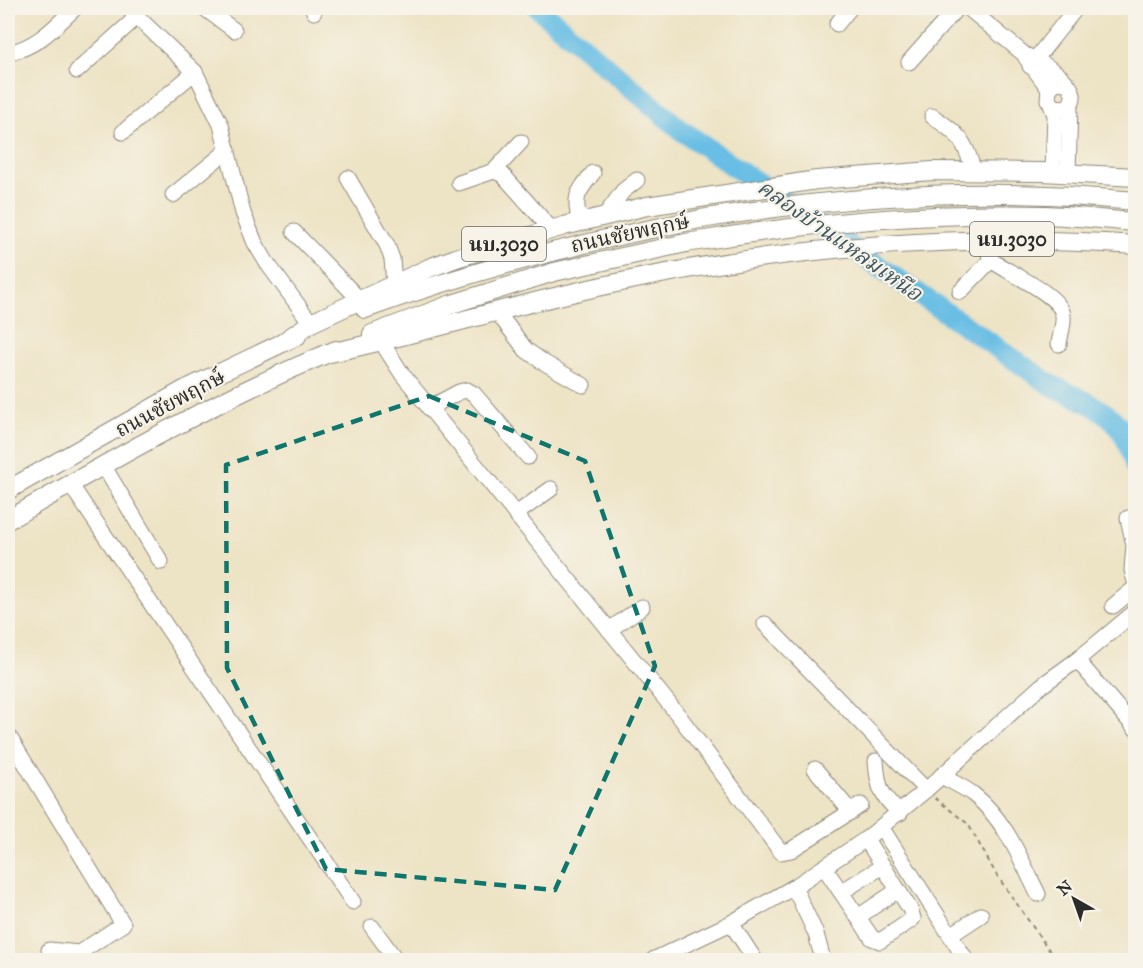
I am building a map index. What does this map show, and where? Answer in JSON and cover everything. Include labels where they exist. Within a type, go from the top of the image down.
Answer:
[{"type":"main road","name":"ถนนชัยพฤกษ์","points":[[285,341],[310,323],[459,257],[580,222],[647,206],[817,180],[932,171],[1061,173],[1136,179]]},
{"type":"main road","points":[[1136,179],[1125,185],[1118,193],[1114,214],[1123,232],[1136,242]]},
{"type":"main road","name":"ถนนชัยพฤกษ์","points":[[8,490],[184,390],[285,341],[363,310],[481,270],[596,240],[701,219],[826,202],[929,195],[1048,195],[1136,201]]},
{"type":"main road","name":"ถนนชัยพฤกษ์","points":[[8,520],[223,400],[401,323],[503,287],[554,272],[686,243],[790,226],[939,216],[1047,215],[1136,222]]},
{"type":"main road","name":"นบ.3030","points":[[495,312],[620,282],[723,262],[823,249],[984,239],[1136,242]]},
{"type":"main road","points":[[325,354],[495,312]]},
{"type":"main road","points":[[8,484],[44,469]]},
{"type":"main road","points":[[8,528],[64,488]]},
{"type":"street","points":[[8,52],[23,50],[45,37],[75,8]]},
{"type":"street","points":[[204,8],[234,30]]},
{"type":"street","points":[[837,24],[850,8]]},
{"type":"street","points":[[909,62],[957,8]]},
{"type":"street","points":[[968,8],[1031,60],[1067,83],[1073,91],[1061,173]]},
{"type":"street","points":[[1031,60],[1076,8]]},
{"type":"street","points":[[77,71],[133,12],[195,72],[222,125],[243,213],[255,243],[310,323]]},
{"type":"street","points":[[1031,60],[1050,97],[1055,115],[1061,173]]},
{"type":"street","points":[[123,132],[195,72]]},
{"type":"street","points":[[1050,97],[1056,82],[1067,83]]},
{"type":"street","points":[[1050,97],[1060,108],[1070,105]]},
{"type":"street","points":[[932,116],[954,131],[964,142],[974,171]]},
{"type":"street","points":[[459,183],[494,171],[521,142]]},
{"type":"street","points":[[173,195],[228,150]]},
{"type":"street","points":[[494,171],[503,175],[519,191],[552,230]]},
{"type":"street","points":[[580,222],[575,204],[594,173]]},
{"type":"street","points":[[348,178],[387,245],[392,258],[394,284]]},
{"type":"street","points":[[604,217],[623,191],[637,180]]},
{"type":"street","points":[[294,232],[360,300]]},
{"type":"street","points":[[984,239],[991,260],[1021,277],[1053,300],[1061,309],[1064,315],[1059,344]]},
{"type":"street","points":[[960,292],[991,260]]},
{"type":"street","points":[[495,312],[526,350],[583,385]]},
{"type":"street","points":[[384,341],[386,349],[402,374],[679,716],[781,852],[791,850],[856,809],[815,769]]},
{"type":"street","points":[[429,408],[467,390],[474,394],[528,457]]},
{"type":"street","points":[[103,465],[161,562]]},
{"type":"street","points":[[64,488],[353,902]]},
{"type":"street","points":[[516,514],[551,489]]},
{"type":"street","points":[[1113,606],[1136,586],[1132,570],[1134,545],[1128,518]]},
{"type":"street","points":[[609,630],[642,607]]},
{"type":"street","points":[[653,960],[731,923],[794,887],[866,839],[900,813],[1041,686],[1077,660],[1136,611]]},
{"type":"street","points":[[765,624],[926,790]]},
{"type":"street","points":[[1077,660],[1136,729]]},
{"type":"street","points":[[8,735],[123,924],[79,953],[49,950]]},
{"type":"street","points":[[876,761],[878,786],[882,795],[900,813]]},
{"type":"street","points":[[941,776],[964,789],[988,808],[1008,837],[1038,894]]},
{"type":"street","points":[[881,827],[966,960]]},
{"type":"street","points":[[824,867],[875,941],[888,936],[913,918],[866,839]]},
{"type":"street","points":[[841,892],[883,866]]},
{"type":"street","points":[[794,887],[816,934],[823,960]]},
{"type":"street","points":[[858,917],[898,890]]},
{"type":"street","points":[[951,935],[981,915]]},
{"type":"street","points":[[731,923],[755,960]]},
{"type":"street","points":[[372,927],[396,960]]},
{"type":"path","points":[[926,790],[968,824],[996,874],[1056,960]]},
{"type":"highlighted area","points":[[429,396],[585,461],[655,666],[555,890],[326,869],[227,668],[226,465]]},
{"type":"waterway","name":"คลองบ้านแหลมเหนือ","points":[[538,8],[681,130],[1051,385],[1103,412],[1120,428],[1136,468]]}]
